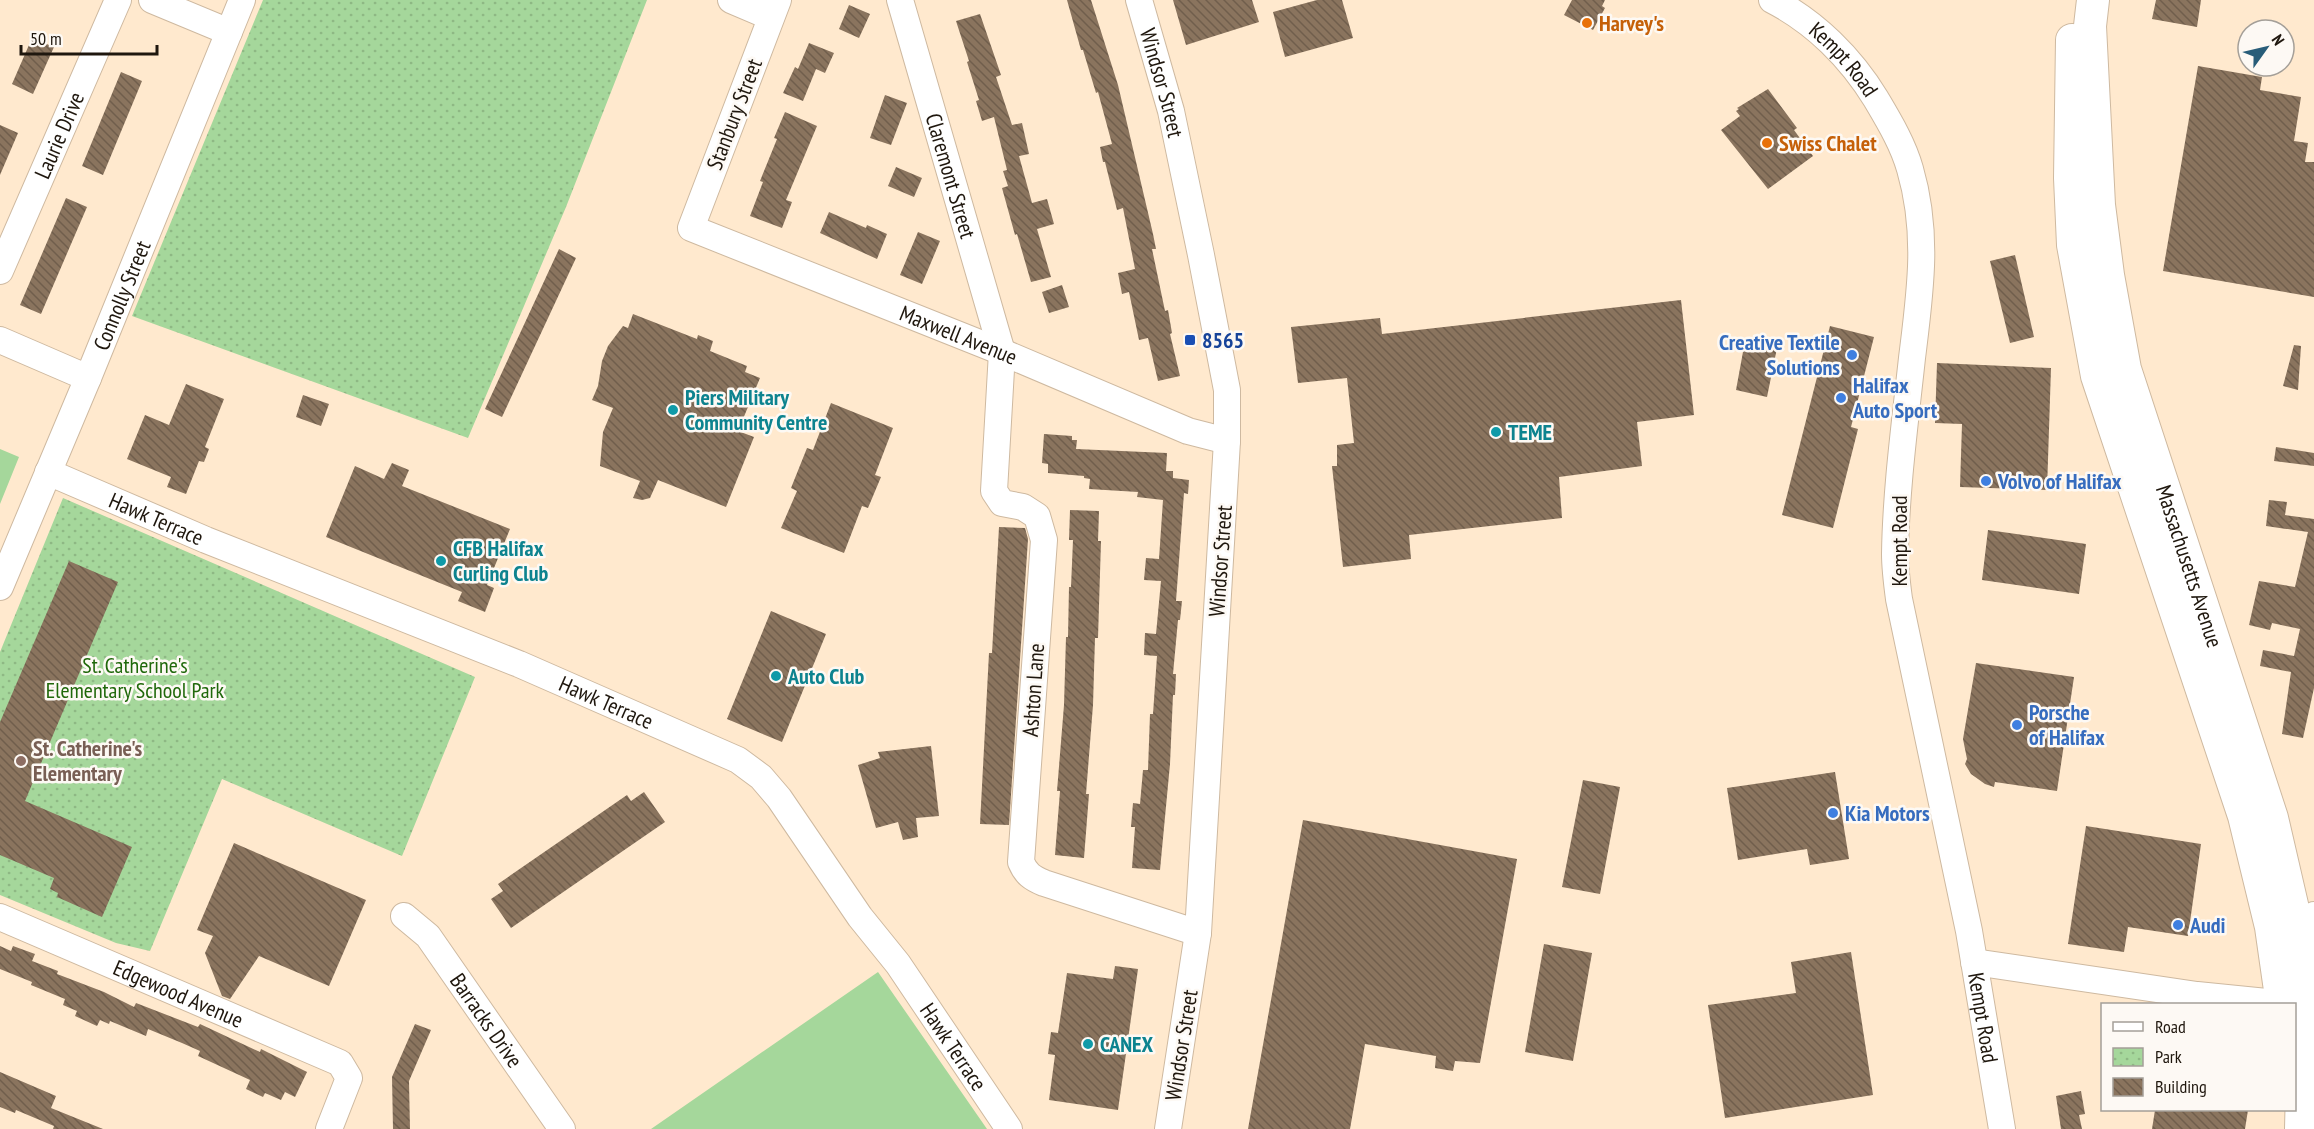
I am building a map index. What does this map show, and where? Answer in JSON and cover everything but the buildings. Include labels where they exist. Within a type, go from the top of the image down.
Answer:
[{"type":"main road","name":"Massachusetts Avenue","points":[[2073,0],[2070,167],[2073,245],[2097,376],[2244,816],[2271,927],[2295,1003]]},
{"type":"main road","name":"Massachusetts Avenue","points":[[2093,0],[2091,26],[2099,205],[2108,275],[2125,369],[2272,818],[2302,948],[2296,1005],[2301,1129]]},
{"type":"main road","points":[[2294,1111],[2296,1129]]},
{"type":"street","name":"Laurie Drive","points":[[0,271],[118,0]]},
{"type":"street","points":[[152,0],[229,32]]},
{"type":"street","name":"Connolly Street","points":[[0,587],[242,0]]},
{"type":"street","points":[[731,0],[775,9]]},
{"type":"street","name":"Claremont Street","points":[[900,0],[1002,352]]},
{"type":"street","name":"Windsor Street","points":[[1139,0],[1171,111],[1227,390],[1227,441],[1198,933],[1168,1129]]},
{"type":"street","name":"Kempt Road","points":[[1772,0],[1812,25],[1848,60],[1869,86],[1894,129],[1910,168],[1915,190],[1923,265],[1899,480],[1895,555],[1899,599],[1974,962],[2001,1129]]},
{"type":"street","name":"Stanbury Street","points":[[691,228],[775,9]]},
{"type":"street","name":"Maxwell Avenue","points":[[691,228],[1002,352],[1188,431],[1227,441]]},
{"type":"street","points":[[0,340],[88,378]]},
{"type":"street","name":"Ashton Lane","points":[[1002,352],[994,491],[1002,503],[1023,507],[1037,516],[1044,540],[1021,862],[1031,878],[1198,933]]},
{"type":"street","name":"Hawk Terrace","points":[[48,472],[206,540],[519,664],[738,759],[761,777],[778,798],[860,917],[898,964],[1009,1129]]},
{"type":"street","points":[[2302,948],[2314,915]]},
{"type":"street","name":"Barracks Drive","points":[[405,916],[428,936],[562,1129]]},
{"type":"street","name":"Edgewood Avenue","points":[[0,917],[340,1063],[349,1078],[329,1129]]},
{"type":"street","points":[[1974,962],[2197,995],[2276,1003]]},
{"type":"green space","points":[[263,0],[647,0],[566,207],[468,438],[132,316]]},
{"type":"green space","points":[[0,449],[19,457],[0,504]]},
{"type":"green space","name":"St. Catherine's Elementary School Park","points":[[63,498],[475,677],[402,856],[222,779],[150,951],[116,943],[0,895],[0,652]]},
{"type":"green space","points":[[878,972],[987,1129],[651,1129]]},
{"type":"place","name":"Harvey's","points":[[1587,23]]},
{"type":"place","name":"Swiss Chalet","points":[[1767,143]]},
{"type":"place","name":"8565","points":[[1190,340]]},
{"type":"place","name":"Creative Textile Solutions","points":[[1852,355]]},
{"type":"place","name":"Halifax Auto Sport","points":[[1841,398]]},
{"type":"place","name":"Piers Military Community Centre","points":[[673,410]]},
{"type":"place","name":"TEME","points":[[1496,432]]},
{"type":"place","name":"Volvo of Halifax","points":[[1986,481]]},
{"type":"place","name":"CFB Halifax Curling Club","points":[[441,561]]},
{"type":"place","name":"Auto Club","points":[[776,676]]},
{"type":"place","name":"Porsche of Halifax","points":[[2017,725]]},
{"type":"place","name":"St. Catherine's Elementary","points":[[21,761]]},
{"type":"place","name":"Kia Motors","points":[[1833,813]]},
{"type":"place","name":"Audi","points":[[2178,925]]},
{"type":"place","name":"CANEX","points":[[1088,1044]]}]
